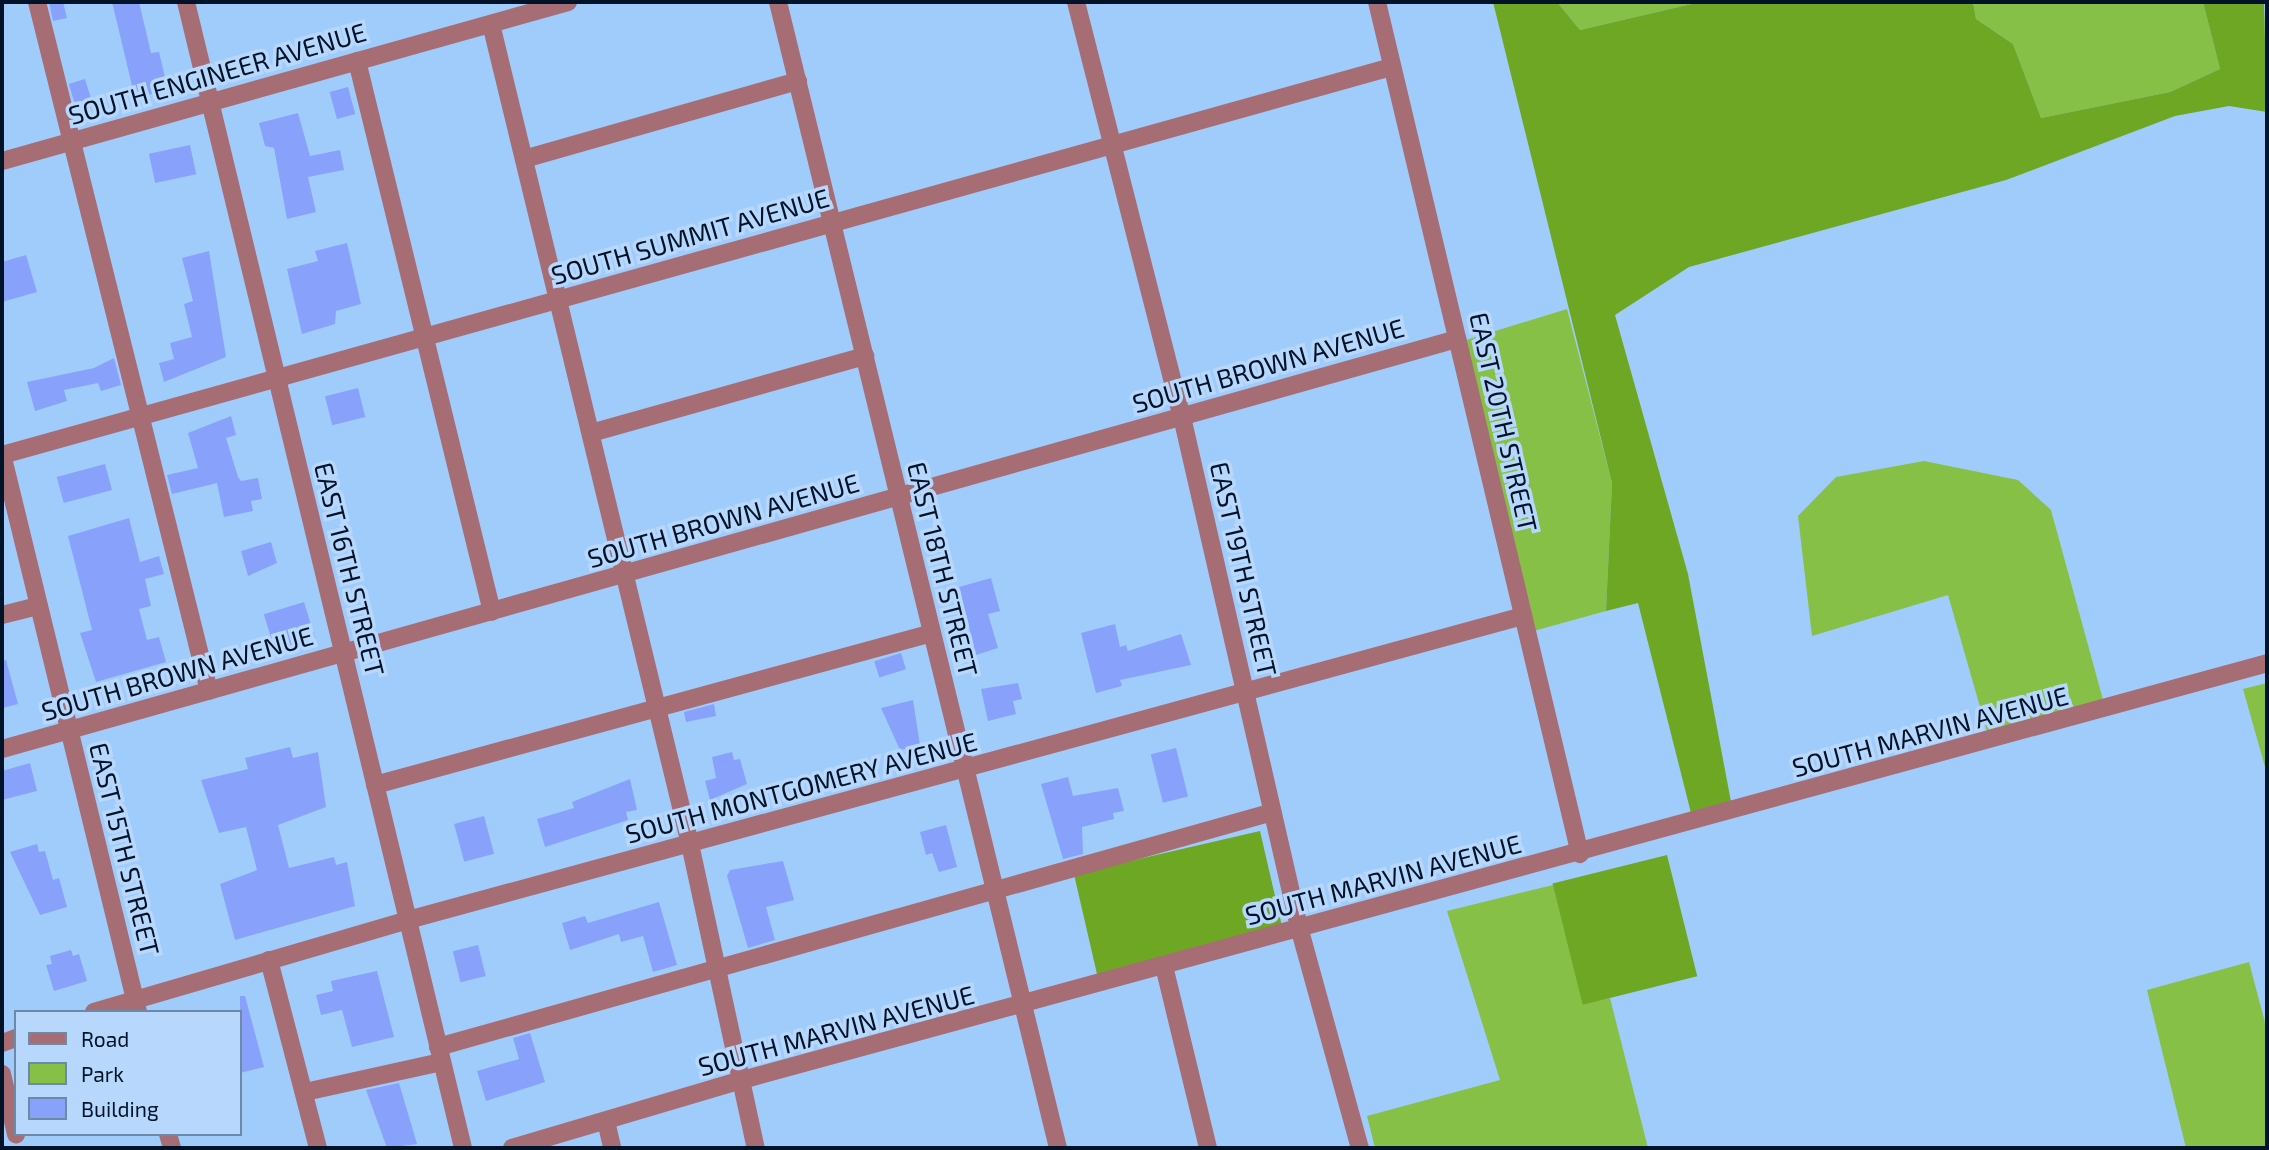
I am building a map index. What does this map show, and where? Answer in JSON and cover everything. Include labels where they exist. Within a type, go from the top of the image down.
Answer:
[{"type":"street","points":[[37,2],[75,141],[138,417],[209,691]]},
{"type":"street","name":"EAST 16TH STREET","points":[[186,2],[463,1148]]},
{"type":"street","name":"SOUTH ENGINEER AVENUE","points":[[2,161],[568,2]]},
{"type":"street","name":"EAST 18TH STREET","points":[[778,2],[1058,1148]]},
{"type":"street","name":"EAST 19TH STREET","points":[[1076,2],[1110,146],[1182,417],[1299,927],[1360,1148]]},
{"type":"street","name":"EAST 20TH STREET","points":[[1377,2],[1580,854]]},
{"type":"street","points":[[491,24],[690,844],[756,1148]]},
{"type":"street","points":[[357,61],[492,612]]},
{"type":"street","name":"SOUTH SUMMIT AVENUE","points":[[2,455],[1392,67]]},
{"type":"street","points":[[524,159],[797,80]]},
{"type":"street","name":"SOUTH BROWN AVENUE","points":[[2,749],[1457,339]]},
{"type":"street","points":[[591,433],[864,356]]},
{"type":"street","name":"EAST 15TH STREET","points":[[2,455],[137,1005]]},
{"type":"street","points":[[2,615],[39,606]]},
{"type":"street","name":"SOUTH MONTGOMERY AVENUE","points":[[106,1010],[137,1005],[269,960],[408,920],[965,771],[1246,690],[1523,616]]},
{"type":"street","points":[[375,785],[932,633]]},
{"type":"street","name":"SOUTH MARVIN AVENUE","points":[[512,1148],[742,1080],[1023,1007],[1299,927],[1580,854],[2267,663]]},
{"type":"street","points":[[305,1092],[994,888],[1273,812]]},
{"type":"street","points":[[269,960],[318,1148]]},
{"type":"street","points":[[1164,966],[1208,1148]]},
{"type":"street","points":[[2,1074],[14,1125]]},
{"type":"street","points":[[606,1121],[612,1148]]},
{"type":"green space","points":[[1493,2],[1557,2],[1580,30],[1700,2],[1973,2],[1976,19],[2013,44],[2041,118],[2170,92],[2220,69],[2203,2],[2264,2],[2267,112],[2229,106],[2175,116],[2006,180],[1689,267],[1615,315],[1688,574],[1732,807],[1692,817],[1638,603],[1606,611],[1612,483]]},
{"type":"green space","points":[[1557,2],[1700,2],[1580,30]]},
{"type":"green space","points":[[1973,2],[2203,2],[2220,69],[2170,92],[2041,118],[2013,44],[1976,19]]},
{"type":"green space","points":[[1567,309],[1612,483],[1606,611],[1530,632],[1463,341]]},
{"type":"green space","points":[[1924,461],[2018,480],[2051,510],[2105,707],[1988,735],[1948,595],[1812,636],[1798,516],[1836,477]]},
{"type":"green space","points":[[2267,683],[2267,774],[2243,689]]},
{"type":"green space","points":[[1260,831],[1284,934],[1098,977],[1074,874]]},
{"type":"green space","points":[[1667,855],[1697,976],[1583,1005],[1553,884]]},
{"type":"green space","points":[[1553,885],[1584,1003],[1610,998],[1648,1148],[1375,1148],[1367,1116],[1500,1080],[1447,911]]},
{"type":"green space","points":[[2249,962],[2267,1030],[2267,1148],[2186,1148],[2147,990]]},
{"type":"building","points":[[49,2],[63,2],[67,18],[53,21]]},
{"type":"building","points":[[112,2],[139,2],[151,53],[159,52],[168,90],[135,98]]},
{"type":"building","points":[[85,79],[93,106],[77,111],[69,84]]},
{"type":"building","points":[[348,87],[355,114],[337,119],[330,92]]},
{"type":"building","points":[[298,113],[310,156],[340,150],[344,170],[308,177],[316,212],[287,219],[274,148],[265,146],[259,123]]},
{"type":"building","points":[[190,145],[196,174],[155,183],[149,154]]},
{"type":"building","points":[[347,243],[361,304],[336,311],[335,324],[302,334],[287,269],[318,261],[315,251]]},
{"type":"building","points":[[209,251],[226,357],[164,382],[159,363],[174,359],[170,343],[192,337],[184,304],[193,301],[182,258]]},
{"type":"building","points":[[26,255],[37,292],[2,302],[2,262]]},
{"type":"building","points":[[114,358],[121,385],[101,391],[98,383],[64,390],[67,401],[35,411],[27,382],[94,368]]},
{"type":"building","points":[[358,388],[365,417],[332,425],[325,396]]},
{"type":"building","points":[[231,416],[236,435],[226,438],[238,477],[241,481],[258,478],[262,499],[251,501],[253,511],[224,517],[217,483],[172,494],[167,475],[198,468],[188,433]]},
{"type":"building","points":[[105,464],[112,490],[64,503],[57,477]]},
{"type":"building","points":[[129,518],[140,562],[159,556],[164,574],[145,579],[151,606],[139,609],[147,640],[159,637],[166,662],[96,682],[80,633],[92,630],[68,536]]},
{"type":"building","points":[[271,542],[277,563],[248,576],[241,551]]},
{"type":"building","points":[[991,578],[1000,611],[988,614],[998,648],[976,655],[959,587]]},
{"type":"building","points":[[304,602],[315,639],[275,652],[264,614]]},
{"type":"building","points":[[1115,624],[1120,647],[1126,645],[1128,651],[1181,634],[1191,665],[1120,680],[1122,686],[1096,693],[1081,633]]},
{"type":"building","points":[[901,653],[906,669],[879,677],[874,661]]},
{"type":"building","points":[[6,660],[18,704],[2,708],[2,661]]},
{"type":"building","points":[[1018,683],[1022,699],[1013,701],[1016,714],[988,721],[981,689]]},
{"type":"building","points":[[913,700],[920,745],[900,750],[881,708]]},
{"type":"building","points":[[714,704],[716,716],[686,722],[684,712]]},
{"type":"building","points":[[290,747],[293,758],[318,752],[326,807],[278,825],[289,868],[334,857],[336,865],[347,862],[355,906],[235,940],[220,884],[257,870],[246,827],[219,833],[201,780],[248,769],[245,758]]},
{"type":"building","points":[[1176,748],[1188,797],[1163,803],[1151,754]]},
{"type":"building","points":[[732,752],[734,760],[740,759],[747,784],[710,800],[705,781],[716,778],[712,757]]},
{"type":"building","points":[[30,763],[37,791],[2,800],[2,771]]},
{"type":"building","points":[[1068,777],[1073,796],[1118,788],[1124,811],[1113,813],[1114,819],[1082,827],[1083,854],[1063,859],[1041,784]]},
{"type":"building","points":[[630,779],[637,810],[626,812],[628,820],[545,847],[537,819],[574,808],[572,802]]},
{"type":"building","points":[[484,816],[494,854],[464,862],[454,824]]},
{"type":"building","points":[[946,825],[957,867],[939,872],[932,853],[926,855],[920,832]]},
{"type":"building","points":[[37,844],[39,852],[45,851],[53,880],[59,878],[67,907],[40,915],[10,852]]},
{"type":"building","points":[[783,861],[794,900],[766,907],[775,940],[748,948],[727,876],[730,870]]},
{"type":"building","points":[[659,902],[677,965],[653,972],[643,936],[621,942],[619,934],[570,950],[562,923],[585,916],[588,923]]},
{"type":"building","points":[[478,945],[486,976],[461,982],[453,951]]},
{"type":"building","points":[[71,950],[73,956],[79,954],[87,981],[54,991],[46,965],[52,964],[50,956]]},
{"type":"building","points":[[377,971],[394,1037],[352,1047],[342,1010],[321,1015],[316,995],[333,991],[331,981]]},
{"type":"building","points":[[240,996],[245,996],[264,1067],[242,1072],[242,1010]]},
{"type":"building","points":[[530,1033],[545,1082],[486,1101],[477,1071],[519,1059],[513,1038]]},
{"type":"building","points":[[399,1083],[417,1144],[387,1148],[366,1090]]}]
